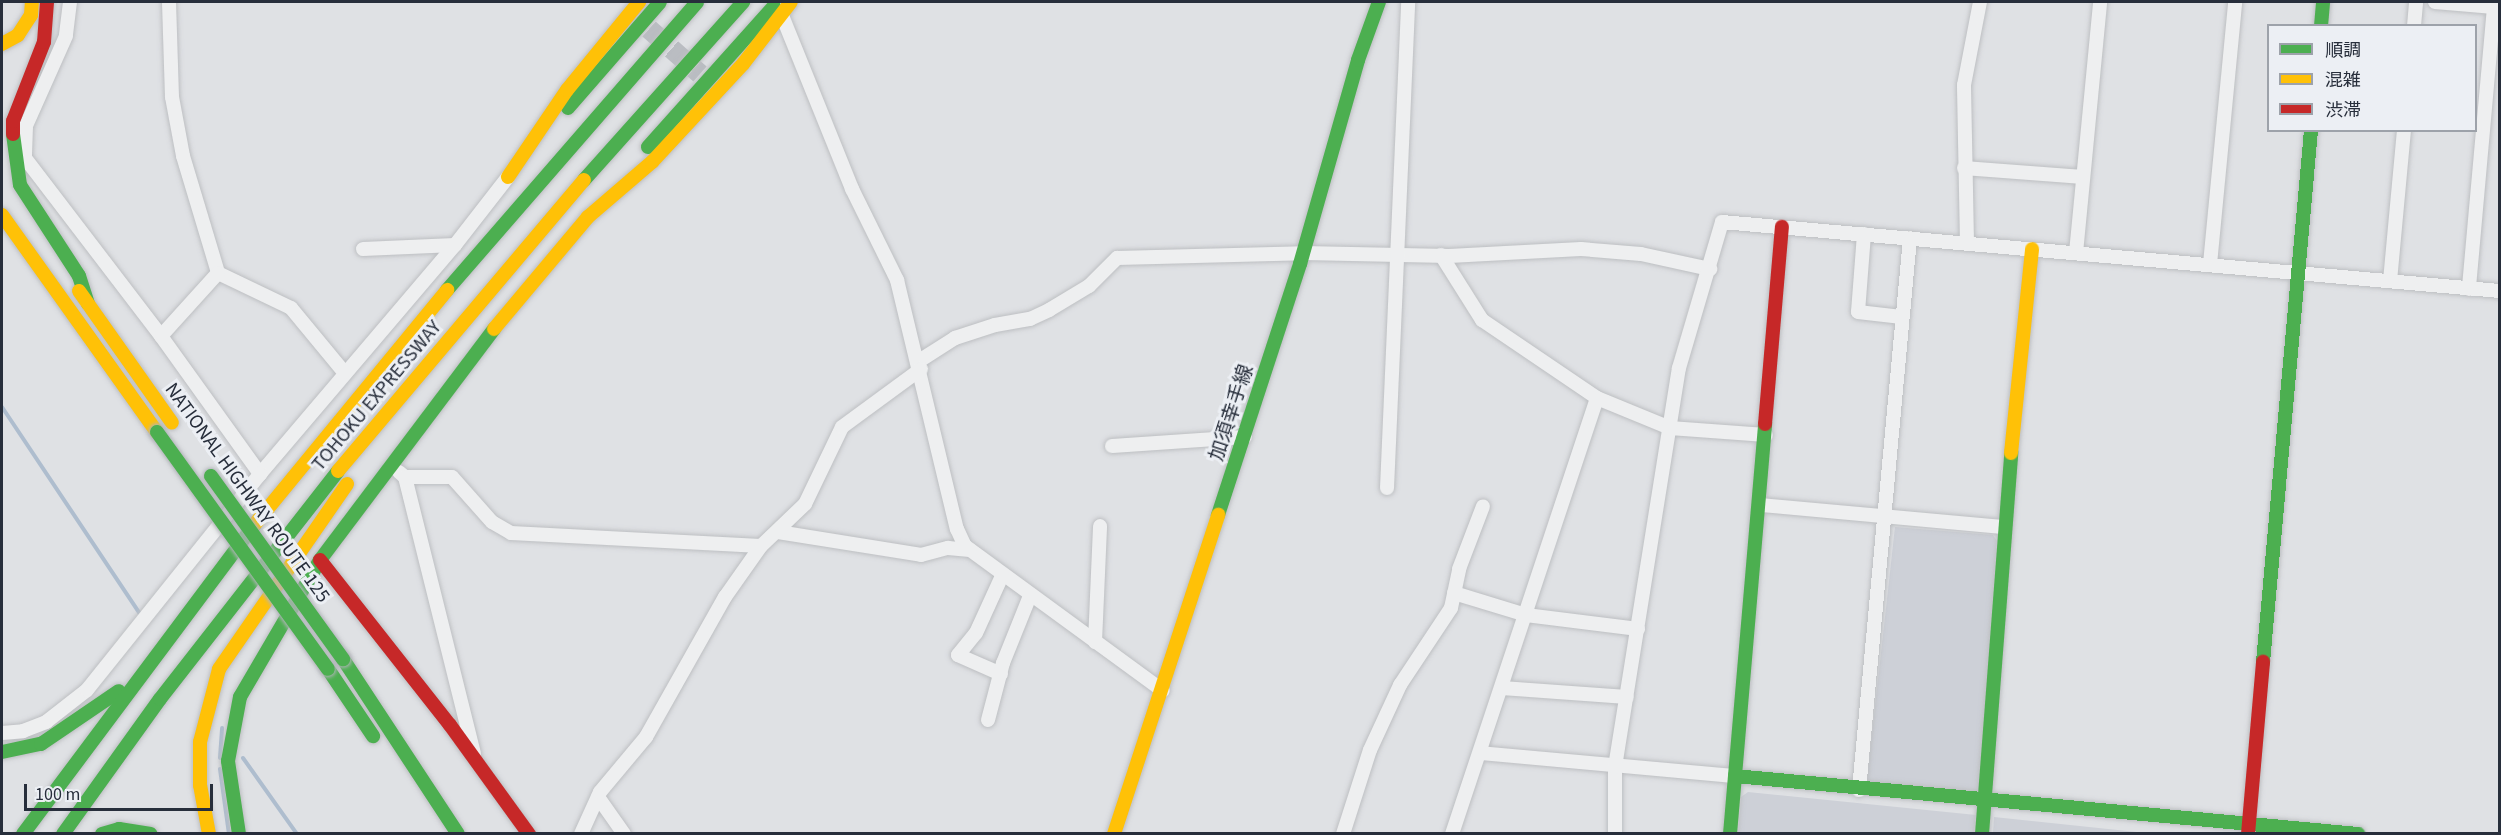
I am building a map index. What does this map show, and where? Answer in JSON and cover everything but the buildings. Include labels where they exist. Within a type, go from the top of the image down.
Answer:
[{"type":"main road","points":[[2,44],[18,35],[31,15],[32,2]]},
{"type":"main road","points":[[47,2],[45,42],[13,121],[13,152],[20,185],[79,276],[88,304]]},
{"type":"main road","points":[[528,152],[567,90],[639,2]]},
{"type":"main road","points":[[508,177],[528,152],[645,26],[660,2]]},
{"type":"main road","name":"TOHOKU EXPRESSWAY","points":[[23,834],[243,538],[470,262],[697,2]]},
{"type":"main road","name":"TOHOKU EXPRESSWAY","points":[[63,834],[175,680],[343,465],[635,120],[743,2]]},
{"type":"main road","name":"加須幸手線","points":[[1114,834],[1245,437],[1303,253],[1358,60],[1379,2]]},
{"type":"main road","points":[[2320,24],[2323,2]]},
{"type":"main road","points":[[239,834],[228,761],[240,697],[320,560],[390,464],[514,303],[703,77],[782,5]]},
{"type":"main road","points":[[588,217],[652,162],[743,64],[782,5]]},
{"type":"main road","points":[[2248,829],[2311,132]]},
{"type":"main road","name":"NATIONAL HIGHWAY ROUTE 125","points":[[2,177],[175,427]]},
{"type":"main road","name":"NATIONAL HIGHWAY ROUTE 125","points":[[2,214],[328,669],[384,751]]},
{"type":"main road","points":[[1730,834],[1761,505],[1782,227]]},
{"type":"main road","points":[[1982,834],[2004,527],[2032,249]]},
{"type":"main road","points":[[209,834],[200,785],[200,742],[208,700],[219,669],[243,630],[432,360]]},
{"type":"main road","name":"NATIONAL HIGHWAY ROUTE 125","points":[[199,460],[343,659],[458,834]]},
{"type":"main road","points":[[320,560],[475,759],[529,834]]},
{"type":"main road","points":[[2,752],[41,744],[139,677]]},
{"type":"main road","points":[[1735,776],[2248,829],[2358,834]]},
{"type":"main road","points":[[102,834],[118,829],[151,834]]},
{"type":"street","points":[[69,2],[66,36],[26,126],[25,158],[161,336],[260,474]]},
{"type":"street","points":[[169,2],[172,97],[183,156],[218,273],[291,308],[344,372]]},
{"type":"street","points":[[1387,488],[1408,2]]},
{"type":"street","points":[[1966,243],[1964,85],[1980,2]]},
{"type":"street","points":[[2076,253],[2100,2]]},
{"type":"street","points":[[2210,264],[2235,2]]},
{"type":"street","points":[[2414,24],[2416,2]]},
{"type":"street","points":[[2435,2],[2494,7],[2469,288]]},
{"type":"street","points":[[782,5],[852,189],[897,280],[920,365],[957,529],[970,550],[1002,576],[1163,691]]},
{"type":"street","points":[[2485,103],[2499,104]]},
{"type":"street","points":[[2390,281],[2404,132]]},
{"type":"street","points":[[1964,168],[2083,177]]},
{"type":"street","points":[[2,733],[23,731],[46,722],[87,690],[260,474],[344,372],[456,245],[508,177]]},
{"type":"street","points":[[1615,834],[1616,767],[1679,368],[1722,222],[2499,291]]},
{"type":"street","points":[[1864,234],[1857,312],[1902,317]]},
{"type":"street","points":[[1859,790],[1910,238]]},
{"type":"street","points":[[363,249],[456,245]]},
{"type":"street","points":[[581,834],[598,797],[646,737],[703,631],[761,546],[805,504],[832,442],[842,427],[955,338],[995,325],[1030,319],[1049,310],[1089,286],[1118,258],[1303,253],[1441,255],[1581,249],[1641,254],[1710,269]]},
{"type":"street","points":[[1441,255],[1482,320],[1597,398],[1670,428],[1766,435]]},
{"type":"street","points":[[161,336],[218,273]]},
{"type":"street","points":[[1452,834],[1597,398]]},
{"type":"street","points":[[1112,446],[1245,437]]},
{"type":"street","points":[[390,464],[405,477],[475,759]]},
{"type":"street","points":[[405,477],[452,477],[492,522],[511,533],[761,546]]},
{"type":"street","points":[[1761,505],[2004,527]]},
{"type":"street","points":[[1343,834],[1370,750],[1400,685],[1451,608],[1459,568],[1483,506]]},
{"type":"street","points":[[1095,642],[1100,526]]},
{"type":"street","points":[[778,532],[921,555],[948,548],[970,550]]},
{"type":"street","points":[[1000,674],[958,656],[976,633],[1002,576]]},
{"type":"street","points":[[1454,593],[1526,615],[1638,629]]},
{"type":"street","points":[[988,720],[1000,674],[1030,596]]},
{"type":"street","points":[[1502,688],[1627,697]]},
{"type":"street","points":[[1480,753],[1735,776]]},
{"type":"street","points":[[598,797],[624,834]]},
{"type":"shaded area","points":[[1895,527],[1993,535],[1997,541],[1978,799],[1866,788]]},
{"type":"shaded area","points":[[1748,792],[1976,815],[1974,833],[1738,834],[1741,797]]},
{"type":"shaded area","points":[[1994,817],[2146,833],[1993,833]]},
{"type":"waterway","points":[[2,407],[142,617]]},
{"type":"waterway","points":[[220,758],[222,728]]},
{"type":"waterway","points":[[243,758],[297,834]]},
{"type":"waterway","points":[[220,769],[229,834]]},
{"type":"tunnel","points":[[649,29],[700,74]]},
{"type":"traffic: fast","points":[[568,108],[660,2]]},
{"type":"traffic: fast","points":[[447,290],[697,2]]},
{"type":"traffic: fast","points":[[584,180],[743,2]]},
{"type":"traffic: fast","points":[[1218,515],[1300,264],[1358,60],[1379,2]]},
{"type":"traffic: fast","points":[[2321,24],[2323,2]]},
{"type":"traffic: fast","points":[[648,147],[774,6]]},
{"type":"traffic: fast","points":[[2263,662],[2311,132]]},
{"type":"traffic: fast","points":[[13,134],[20,185],[79,276],[88,304]]},
{"type":"traffic: fast","points":[[239,834],[228,761],[240,697],[320,560],[494,329]]},
{"type":"traffic: fast","points":[[1730,834],[1765,424]]},
{"type":"traffic: fast","points":[[157,432],[328,669]]},
{"type":"traffic: fast","points":[[1982,834],[2011,453]]},
{"type":"traffic: fast","points":[[63,834],[160,699],[338,471]]},
{"type":"traffic: fast","points":[[211,476],[343,659]]},
{"type":"traffic: fast","points":[[23,834],[255,524]]},
{"type":"traffic: fast","points":[[343,659],[458,834]]},
{"type":"traffic: fast","points":[[328,669],[373,736]]},
{"type":"traffic: fast","points":[[2,752],[41,744],[119,691]]},
{"type":"traffic: fast","points":[[1735,776],[2358,834]]},
{"type":"traffic: fast","points":[[102,834],[119,829],[151,834]]},
{"type":"traffic: slow","points":[[2,44],[18,35],[31,15],[32,2]]},
{"type":"traffic: slow","points":[[508,177],[567,90],[639,2]]},
{"type":"traffic: slow","points":[[494,329],[588,217],[652,162],[743,64],[791,2]]},
{"type":"traffic: slow","points":[[338,471],[584,180]]},
{"type":"traffic: slow","points":[[2,215],[157,432]]},
{"type":"traffic: slow","points":[[2011,453],[2032,249]]},
{"type":"traffic: slow","points":[[255,524],[447,290]]},
{"type":"traffic: slow","points":[[79,291],[172,423]]},
{"type":"traffic: slow","points":[[209,834],[200,785],[200,742],[219,669],[347,484]]},
{"type":"traffic: slow","points":[[1114,834],[1218,515]]},
{"type":"traffic: jam","points":[[13,134],[13,121],[44,42],[47,2]]},
{"type":"traffic: jam","points":[[1765,424],[1782,227]]},
{"type":"traffic: jam","points":[[320,560],[450,725],[529,834]]},
{"type":"traffic: jam","points":[[2248,834],[2263,662]]}]
